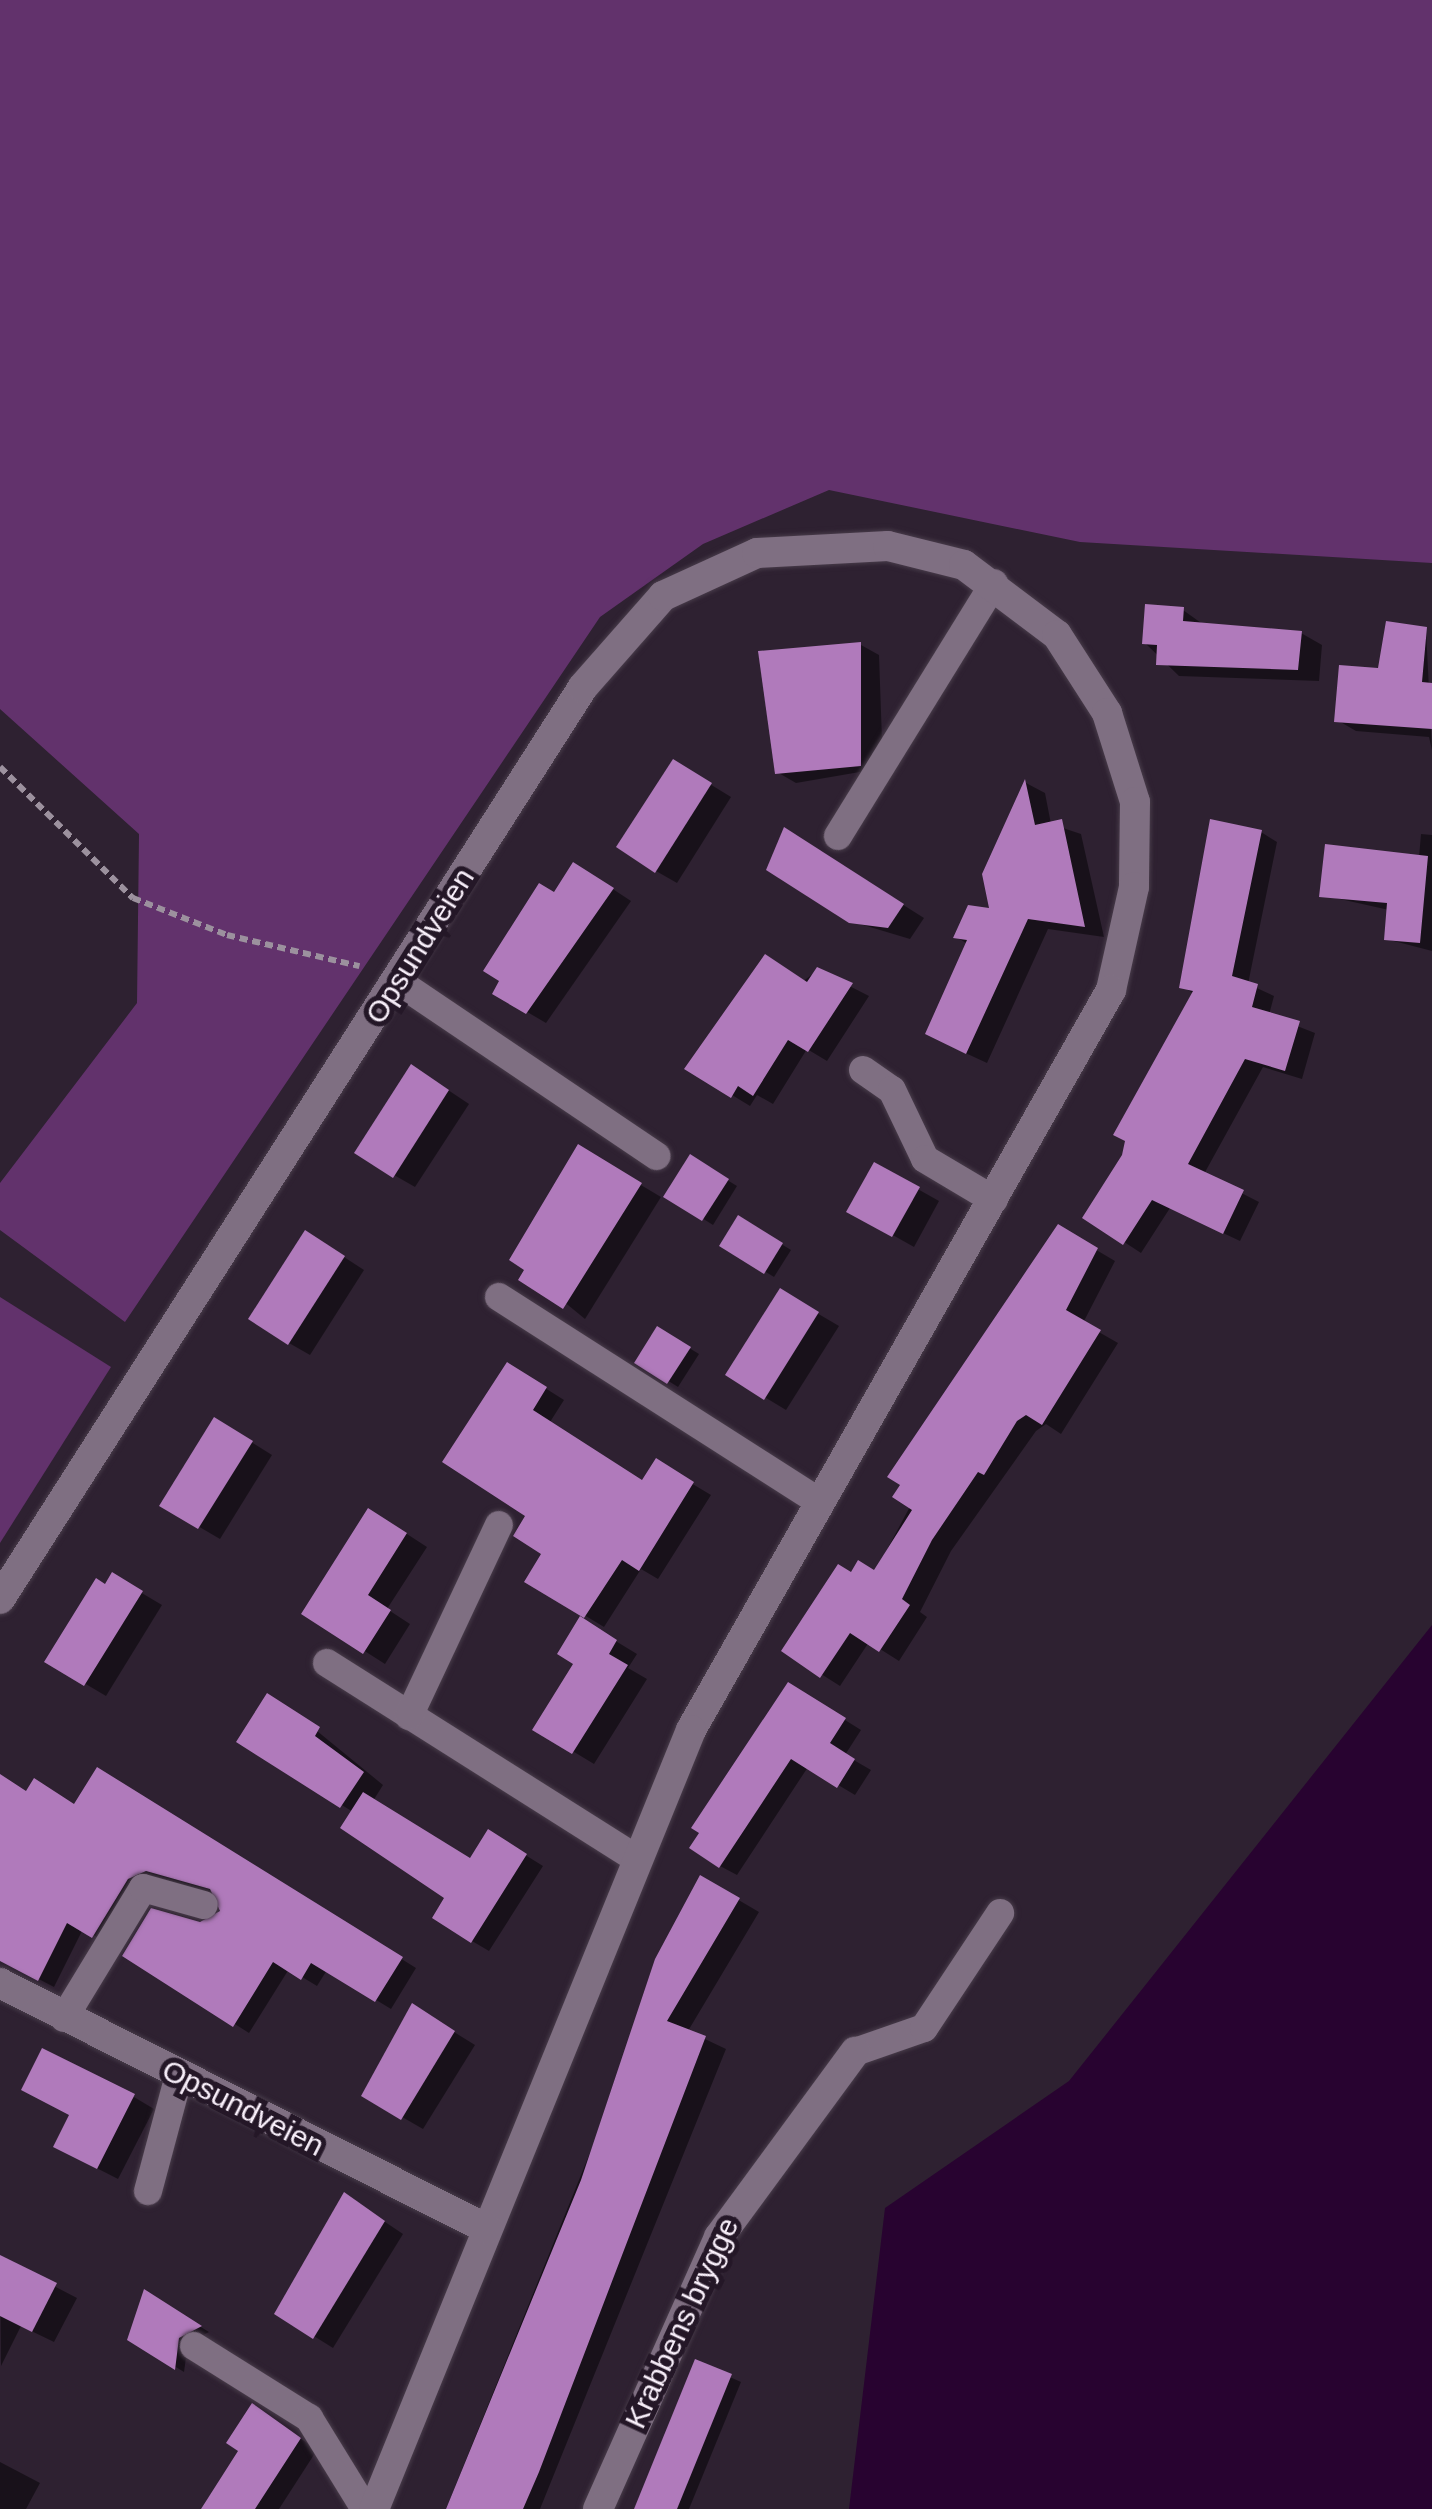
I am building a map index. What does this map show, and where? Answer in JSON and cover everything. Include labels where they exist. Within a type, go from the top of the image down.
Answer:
[{"type":"street","name":"Opsundveien","points":[[0,1599],[608,650],[663,596],[721,564],[838,543],[926,552],[994,583],[1057,636],[1098,698],[1128,767],[1136,835],[1111,990],[691,1730],[374,2509]]},
{"type":"street","name":"Opsundveien","points":[[0,1983],[487,2229]]},
{"type":"street","name":"Krabbens brygge","points":[[598,2509],[719,2237],[855,2052]]},
{"type":"lane","points":[[838,836],[994,583]]},
{"type":"lane","points":[[397,982],[656,1156]]},
{"type":"lane","points":[[863,1070],[892,1090],[925,1158],[994,1200]]},
{"type":"lane","points":[[499,1297],[820,1502]]},
{"type":"lane","points":[[410,1716],[500,1525]]},
{"type":"lane","points":[[327,1663],[637,1858]]},
{"type":"lane","points":[[64,2018],[143,1888],[204,1905]]},
{"type":"lane","points":[[855,2052],[924,2028],[1000,1913]]},
{"type":"lane","points":[[148,2191],[180,2075]]},
{"type":"lane","points":[[194,2346],[309,2418],[366,2509]]},
{"type":"path","points":[[0,767],[133,898],[397,982]]},
{"type":"shaded area","points":[[0,0],[1432,0],[1432,563],[1080,542],[829,490],[703,544],[600,617],[125,1322],[0,1230],[0,1183],[137,1003],[139,834],[0,709]]},
{"type":"shaded area","points":[[0,1297],[111,1367],[0,1543]]},
{"type":"shaded area","points":[[1432,1625],[1432,2509],[849,2509],[885,2208],[1069,2081]]},
{"type":"building","points":[[1145,604],[1184,607],[1183,621],[1302,631],[1298,670],[1156,665],[1157,645],[1142,644]]},
{"type":"building","points":[[1386,621],[1427,627],[1422,682],[1432,683],[1432,729],[1334,722],[1339,665],[1378,668]]},
{"type":"building","points":[[861,642],[861,766],[775,774],[758,651]]},
{"type":"building","points":[[673,759],[712,783],[655,873],[616,847]]},
{"type":"building","points":[[1025,779],[1035,825],[1062,819],[1085,927],[1028,919],[966,1054],[925,1034],[967,940],[953,938],[968,905],[989,908],[982,874]]},
{"type":"building","points":[[1210,819],[1262,830],[1232,976],[1258,984],[1252,1007],[1300,1021],[1285,1071],[1245,1059],[1188,1164],[1244,1190],[1223,1234],[1152,1200],[1123,1245],[1082,1218],[1122,1155],[1125,1141],[1113,1135],[1193,991],[1179,988]]},
{"type":"building","points":[[784,827],[904,904],[888,928],[849,923],[766,870]]},
{"type":"building","points":[[1325,844],[1428,856],[1420,943],[1384,940],[1387,903],[1319,897]]},
{"type":"building","points":[[573,862],[614,888],[526,1014],[492,994],[499,981],[483,971],[539,883],[554,892]]},
{"type":"building","points":[[765,954],[807,982],[817,967],[853,983],[808,1052],[788,1040],[753,1096],[738,1086],[731,1098],[684,1069]]},
{"type":"building","points":[[411,1064],[449,1090],[393,1178],[354,1153]]},
{"type":"building","points":[[578,1144],[642,1183],[563,1309],[518,1280],[524,1270],[509,1260]]},
{"type":"building","points":[[690,1154],[729,1179],[702,1221],[663,1197]]},
{"type":"building","points":[[874,1162],[920,1187],[892,1237],[846,1212]]},
{"type":"building","points":[[738,1215],[783,1243],[764,1274],[719,1246]]},
{"type":"building","points":[[1058,1224],[1098,1248],[1066,1310],[1101,1330],[1042,1425],[1026,1415],[1017,1421],[984,1475],[978,1472],[932,1540],[902,1599],[910,1605],[879,1652],[850,1633],[820,1678],[781,1651],[838,1564],[851,1572],[858,1560],[874,1570],[912,1510],[892,1497],[900,1485],[887,1477]]},
{"type":"building","points":[[305,1230],[345,1256],[288,1345],[248,1319]]},
{"type":"building","points":[[780,1288],[819,1312],[764,1400],[725,1375]]},
{"type":"building","points":[[657,1326],[691,1347],[667,1384],[634,1363]]},
{"type":"building","points":[[507,1362],[547,1387],[533,1410],[642,1480],[656,1458],[694,1482],[639,1571],[622,1560],[584,1618],[524,1582],[541,1554],[513,1536],[525,1516],[442,1462]]},
{"type":"building","points":[[214,1417],[253,1441],[198,1529],[159,1506]]},
{"type":"building","points":[[368,1508],[407,1533],[368,1595],[391,1610],[363,1654],[301,1614]]},
{"type":"building","points":[[112,1572],[143,1591],[84,1686],[44,1662],[96,1578],[105,1584]]},
{"type":"building","points":[[580,1616],[617,1640],[609,1654],[628,1665],[572,1754],[532,1730],[573,1664],[557,1654]]},
{"type":"building","points":[[788,1682],[846,1718],[830,1743],[855,1759],[837,1788],[791,1759],[719,1868],[689,1848],[699,1833],[691,1828]]},
{"type":"building","points":[[267,1693],[320,1727],[315,1736],[364,1772],[340,1808],[236,1742]]},
{"type":"building","points":[[97,1767],[403,1957],[375,2002],[311,1963],[301,1980],[273,1962],[233,2027],[122,1956],[151,1908],[200,1922],[220,1911],[210,1889],[146,1871],[128,1879],[92,1938],[67,1923],[38,1981],[0,1961],[0,1774],[26,1791],[34,1778],[74,1804]]},
{"type":"building","points":[[363,1792],[470,1858],[488,1829],[527,1854],[471,1943],[432,1918],[444,1898],[340,1828]]},
{"type":"building","points":[[700,1875],[740,1898],[667,2021],[706,2036],[539,2472],[523,2509],[446,2509],[581,2180],[655,1959]]},
{"type":"building","points":[[412,2003],[455,2031],[401,2120],[361,2096]]},
{"type":"building","points":[[42,2048],[135,2094],[97,2169],[53,2147],[69,2115],[21,2090]]},
{"type":"building","points":[[344,2192],[385,2221],[313,2339],[274,2314]]},
{"type":"building","points":[[0,2255],[57,2283],[32,2332],[0,2316]]},
{"type":"building","points":[[144,2289],[202,2326],[179,2338],[175,2370],[127,2340]]},
{"type":"building","points":[[695,2359],[732,2374],[677,2509],[634,2509]]},
{"type":"building","points":[[252,2403],[301,2438],[255,2509],[201,2509],[238,2451],[226,2443]]}]
